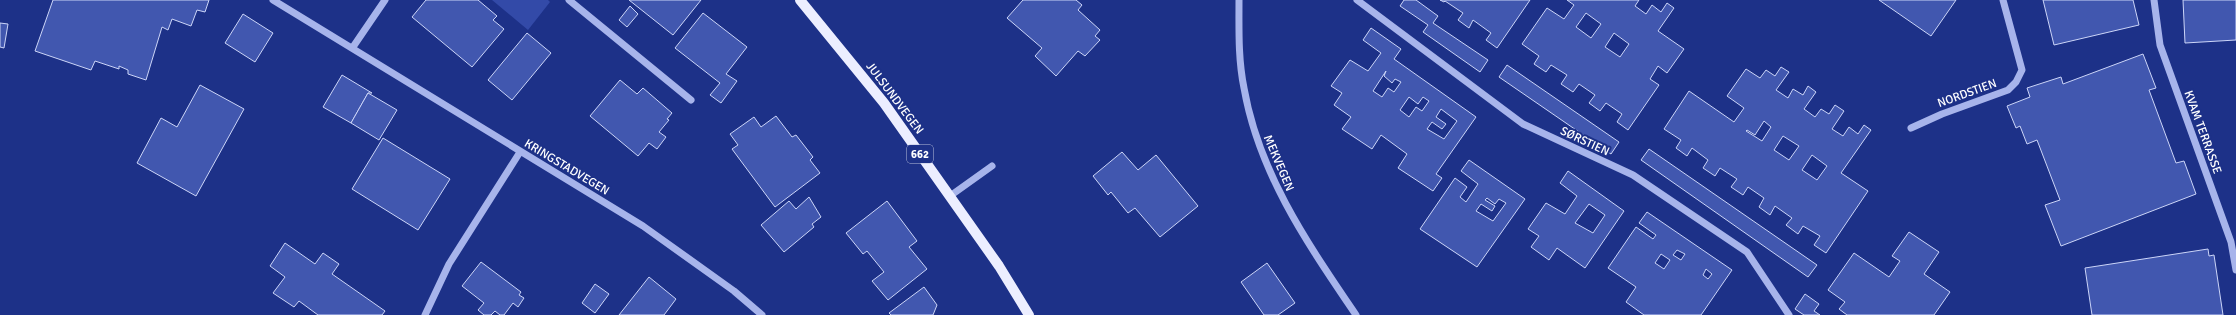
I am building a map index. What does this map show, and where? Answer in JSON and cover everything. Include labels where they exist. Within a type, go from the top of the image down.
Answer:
[{"type":"main road","name":"JULSUNDVEGEN","points":[[800,0],[884,103],[999,266],[1029,315]]},
{"type":"street","name":"KRINGSTADVEGEN","points":[[273,0],[353,47],[662,239],[734,291],[762,315]]},
{"type":"street","points":[[353,47],[385,0]]},
{"type":"street","points":[[569,0],[692,100]]},
{"type":"street","name":"MEKVEGEN","points":[[1239,0],[1239,48],[1244,88],[1258,143],[1286,206],[1312,250],[1356,315]]},
{"type":"street","name":"SØRSTIEN","points":[[1357,0],[1523,124],[1633,175],[1746,252],[1789,315]]},
{"type":"street","name":"NORDSTIEN","points":[[1911,128],[1942,114],[2008,90],[2016,82],[2022,70],[2003,0]]},
{"type":"street","name":"KVAM TERRASSE","points":[[2154,0],[2160,45],[2231,242],[2236,270]]},
{"type":"street","points":[[425,315],[448,264],[520,152]]},
{"type":"street","points":[[950,196],[992,166]]},
{"type":"shaded area","points":[[492,0],[548,0],[550,2],[528,30]]},
{"type":"building","points":[[53,0],[209,0],[205,12],[197,10],[191,26],[172,19],[168,30],[162,27],[146,80],[128,74],[128,70],[119,66],[119,69],[95,61],[91,70],[35,51]]},
{"type":"building","points":[[426,0],[478,0],[497,16],[493,20],[504,29],[472,67],[412,17]]},
{"type":"building","points":[[629,0],[701,0],[673,35]]},
{"type":"building","points":[[1023,0],[1076,0],[1082,5],[1078,10],[1100,30],[1095,36],[1100,40],[1085,56],[1078,51],[1056,76],[1035,56],[1042,48],[1007,18]]},
{"type":"building","points":[[1404,0],[1416,0],[1438,16],[1433,23],[1488,60],[1480,72],[1423,32],[1428,25],[1400,6]]},
{"type":"building","points":[[1440,0],[1530,0],[1497,48],[1486,40],[1491,33],[1473,20],[1469,28],[1458,20],[1463,13],[1445,1]]},
{"type":"building","points":[[1567,0],[1639,0],[1635,6],[1646,14],[1652,5],[1661,12],[1667,3],[1674,8],[1658,31],[1684,49],[1667,73],[1658,66],[1650,79],[1659,85],[1628,130],[1617,122],[1622,114],[1606,103],[1600,111],[1589,103],[1595,95],[1579,84],[1573,92],[1561,84],[1567,75],[1551,65],[1546,72],[1534,64],[1539,56],[1522,44],[1547,8],[1564,19],[1574,5]],"holes":[[[1586,13],[1601,24],[1591,38],[1576,27]],[[1614,33],[1629,44],[1620,57],[1605,47]]]},
{"type":"building","points":[[1879,0],[1956,0],[1931,36]]},
{"type":"building","points":[[2043,0],[2133,0],[2139,25],[2054,45]]},
{"type":"building","points":[[2183,0],[2236,0],[2236,40],[2185,43]]},
{"type":"building","points":[[630,6],[638,14],[627,27],[619,20]]},
{"type":"building","points":[[703,13],[747,47],[726,74],[737,81],[721,103],[710,95],[720,83],[675,48]]},
{"type":"building","points":[[243,14],[273,33],[255,62],[225,43]]},
{"type":"building","points":[[0,23],[8,24],[4,48],[0,47]]},
{"type":"building","points":[[1371,28],[1401,49],[1394,59],[1476,117],[1436,174],[1442,178],[1433,191],[1398,168],[1407,154],[1381,135],[1372,149],[1342,129],[1351,117],[1334,105],[1342,93],[1331,86],[1350,60],[1368,71],[1381,53],[1363,40]],"holes":[[[1386,71],[1384,76],[1392,83],[1395,79],[1401,82],[1394,92],[1388,88],[1382,97],[1373,91]],[[1409,97],[1418,104],[1423,97],[1429,101],[1422,111],[1416,107],[1409,117],[1400,110]],[[1441,109],[1457,121],[1444,139],[1427,129],[1432,122],[1442,129],[1446,124],[1436,117]]]},
{"type":"building","points":[[527,33],[551,53],[512,100],[488,80]]},
{"type":"building","points":[[2143,54],[2156,88],[2149,90],[2176,163],[2184,161],[2196,194],[2061,246],[2045,205],[2060,200],[2037,140],[2027,144],[2020,126],[2016,128],[2007,106],[2030,97],[2027,88],[2061,77],[2063,84]]},
{"type":"building","points":[[1507,65],[1619,142],[1611,154],[1499,77]]},
{"type":"building","points":[[1781,67],[1789,72],[1776,90],[1788,98],[1793,89],[1803,95],[1808,86],[1816,92],[1804,109],[1815,117],[1821,109],[1829,114],[1835,105],[1844,111],[1832,129],[1843,136],[1849,127],[1858,134],[1864,125],[1871,130],[1841,173],[1868,191],[1826,253],[1814,245],[1820,236],[1803,226],[1798,234],[1786,225],[1792,218],[1775,206],[1770,215],[1759,207],[1764,198],[1748,187],[1743,195],[1731,187],[1737,179],[1720,168],[1715,176],[1703,168],[1708,160],[1692,148],[1687,156],[1676,148],[1681,140],[1664,129],[1689,91],[1734,122],[1744,108],[1727,96],[1746,69],[1760,78],[1766,70],[1775,76]],"holes":[[[1764,121],[1771,127],[1762,141],[1746,131],[1747,130],[1755,135]],[[1783,136],[1799,146],[1789,160],[1774,150]],[[1812,155],[1827,166],[1817,180],[1802,170]]]},
{"type":"building","points":[[342,75],[372,93],[368,93],[351,123],[323,107]]},
{"type":"building","points":[[620,80],[637,94],[643,88],[672,113],[667,119],[669,120],[659,132],[666,137],[657,149],[649,143],[638,156],[590,116]]},
{"type":"building","points":[[200,85],[244,109],[196,196],[137,163],[161,118],[177,127]]},
{"type":"building","points":[[368,93],[397,110],[379,140],[351,123]]},
{"type":"building","points":[[776,116],[792,137],[796,135],[813,157],[810,160],[820,173],[775,207],[732,149],[738,145],[730,134],[754,117],[761,127]]},
{"type":"building","points":[[383,138],[450,179],[418,230],[352,189]]},
{"type":"building","points":[[1649,149],[1817,265],[1808,277],[1641,160]]},
{"type":"building","points":[[1122,152],[1138,170],[1156,155],[1198,206],[1160,237],[1135,208],[1128,213],[1111,192],[1108,195],[1093,176]]},
{"type":"building","points":[[1469,160],[1525,199],[1477,267],[1420,229],[1455,178],[1467,187],[1460,197],[1466,202],[1478,184],[1461,171]],"holes":[[[1487,198],[1495,204],[1499,199],[1506,203],[1493,221],[1476,211],[1481,204],[1492,211],[1495,206],[1485,200]]]},
{"type":"building","points":[[1568,171],[1624,211],[1585,268],[1557,248],[1549,260],[1531,247],[1539,236],[1528,229],[1546,203],[1565,214],[1577,196],[1560,183]],"holes":[[[1589,204],[1605,215],[1593,233],[1575,223]]]},
{"type":"building","points":[[809,197],[821,217],[812,224],[814,227],[784,252],[761,225],[789,201],[796,209]]},
{"type":"building","points":[[887,201],[917,241],[909,247],[927,269],[888,300],[872,281],[884,272],[867,251],[863,254],[846,233]]},
{"type":"building","points":[[1647,212],[1732,270],[1701,315],[1644,315],[1626,302],[1636,287],[1608,268],[1636,227],[1653,239],[1656,235],[1639,223]],"holes":[[[1677,250],[1685,254],[1681,260],[1673,255]],[[1661,254],[1670,260],[1664,269],[1655,263]],[[1706,269],[1712,274],[1708,279],[1703,275]]]},
{"type":"building","points":[[1909,232],[1939,252],[1924,274],[1950,292],[1934,315],[1847,315],[1839,309],[1845,302],[1828,290],[1854,253],[1889,277],[1900,261],[1892,256]]},
{"type":"building","points":[[285,243],[315,264],[323,253],[339,264],[332,274],[385,311],[382,315],[318,315],[299,301],[294,307],[273,293],[285,277],[270,266]]},
{"type":"building","points":[[2208,249],[2209,256],[2214,255],[2223,315],[2092,315],[2085,268]]},
{"type":"building","points":[[481,262],[521,292],[519,295],[524,298],[518,307],[513,303],[504,315],[500,315],[495,311],[491,315],[484,315],[478,310],[484,303],[462,286]]},
{"type":"building","points":[[1267,263],[1295,303],[1278,315],[1264,315],[1241,282]]},
{"type":"building","points":[[649,277],[676,299],[664,315],[619,315]]},
{"type":"building","points":[[595,284],[609,294],[595,313],[582,303]]},
{"type":"building","points":[[924,287],[937,305],[933,315],[891,315],[889,313]]},
{"type":"building","points":[[1805,294],[1819,304],[1814,311],[1820,315],[1804,315],[1795,309]]}]
